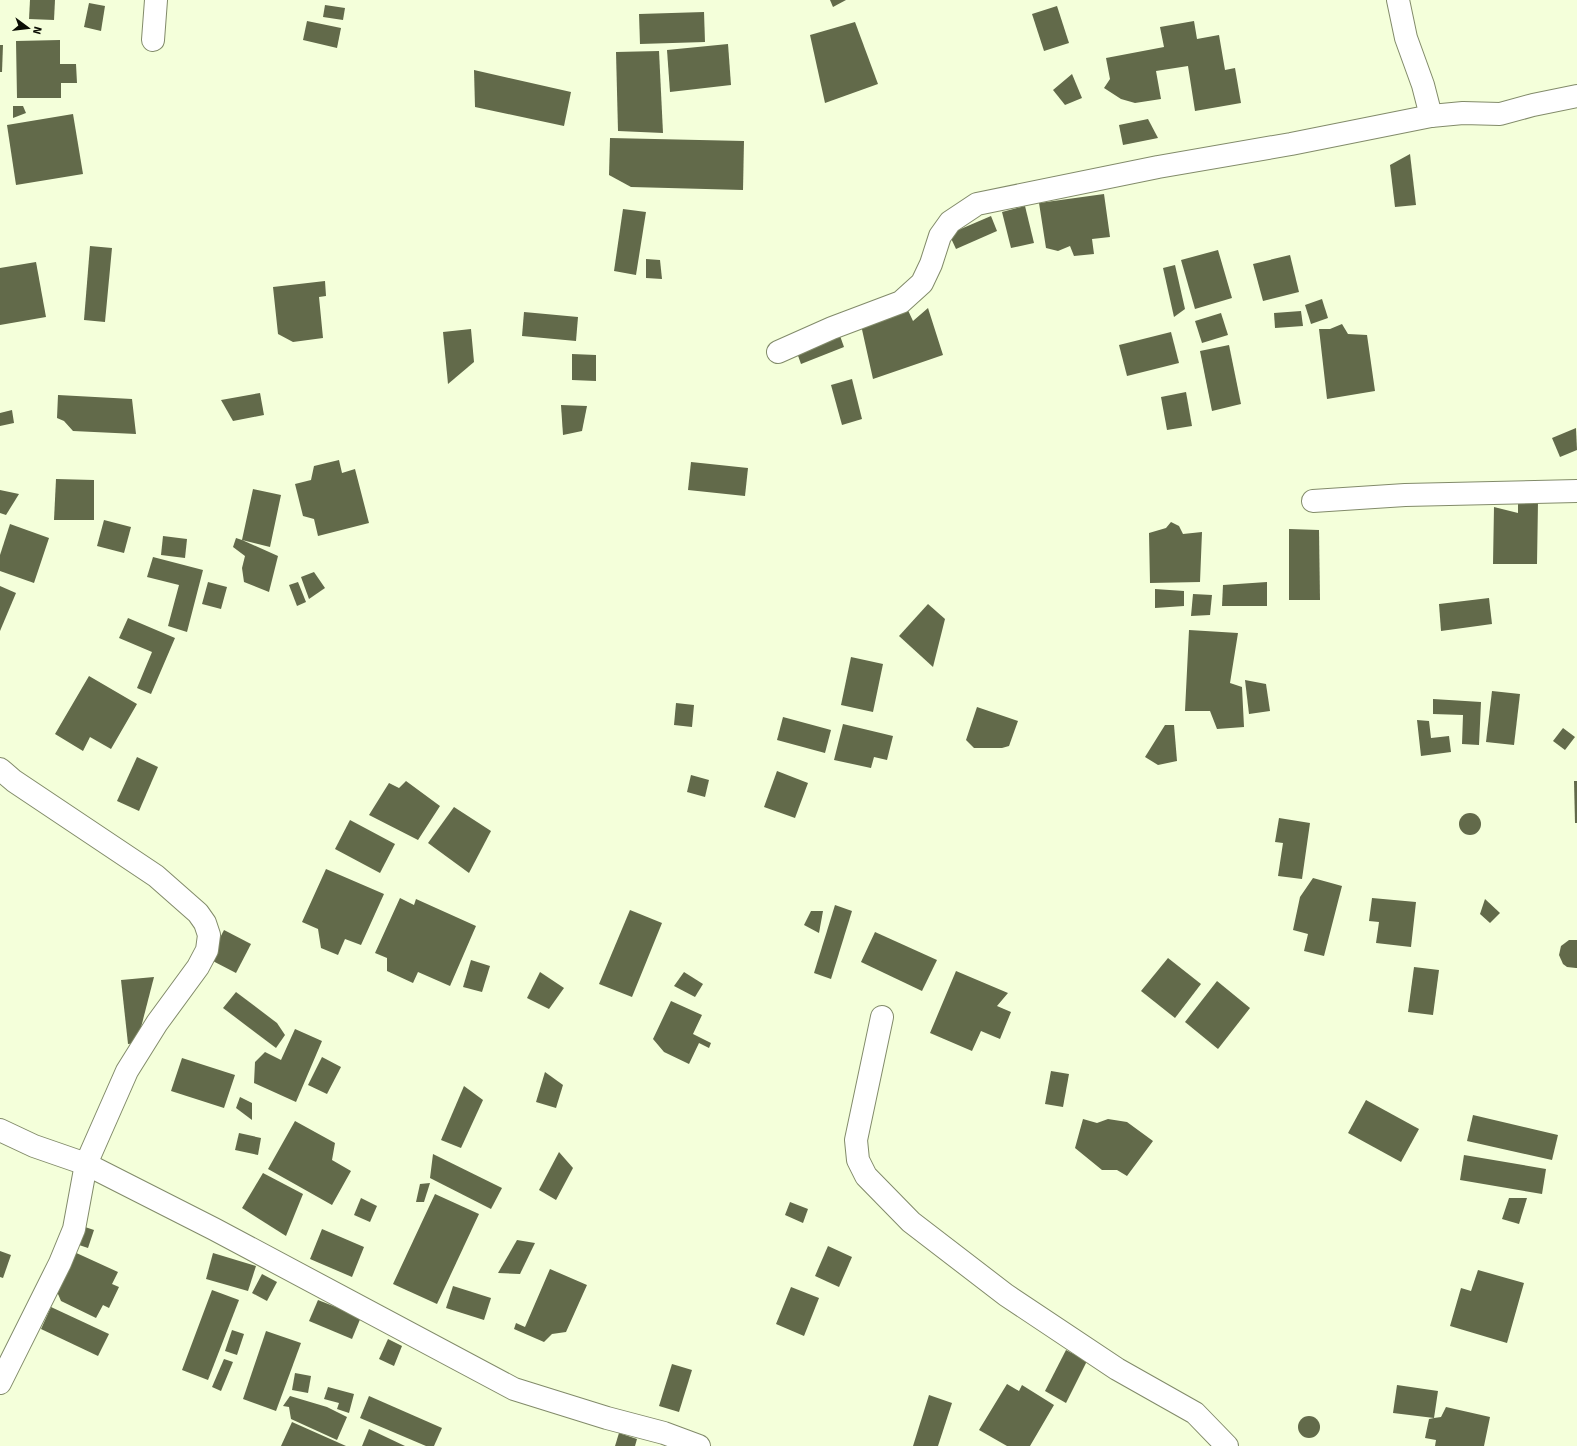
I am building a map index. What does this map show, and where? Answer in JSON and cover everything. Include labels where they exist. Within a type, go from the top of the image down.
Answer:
[{"type":"street","points":[[153,40],[156,0]]},
{"type":"street","points":[[1398,0],[1406,38],[1423,85],[1431,116]]},
{"type":"street","points":[[778,352],[832,328],[901,302],[922,283],[931,264],[940,236],[950,222],[977,204],[1158,167],[1291,144],[1431,116],[1463,113],[1500,114],[1533,105],[1577,96]]},
{"type":"street","points":[[1313,501],[1405,495],[1577,491]]},
{"type":"street","points":[[0,769],[14,781],[156,876],[198,913],[205,923],[209,935],[207,950],[198,967],[157,1023],[127,1071],[86,1164],[74,1230],[60,1263],[0,1383]]},
{"type":"street","points":[[882,1017],[856,1140],[858,1160],[866,1176],[911,1222],[1006,1295],[1117,1369],[1195,1413],[1227,1446]]},
{"type":"street","points":[[0,1130],[34,1146],[86,1164],[214,1229],[514,1389],[608,1418],[664,1433],[699,1446]]},
{"type":"building","points":[[30,0],[55,0],[54,20],[29,19]]},
{"type":"building","points":[[830,0],[846,0],[833,7]]},
{"type":"building","points":[[89,3],[105,6],[101,31],[84,27]]},
{"type":"building","points":[[325,5],[345,8],[343,20],[323,17]]},
{"type":"building","points":[[1057,6],[1069,43],[1044,51],[1032,14]]},
{"type":"building","points":[[704,12],[705,42],[640,44],[639,14]]},
{"type":"building","points":[[307,21],[341,28],[337,48],[303,40]]},
{"type":"building","points":[[1194,21],[1197,39],[1219,35],[1225,70],[1235,68],[1241,103],[1195,111],[1188,66],[1156,71],[1161,99],[1135,103],[1121,99],[1104,88],[1110,79],[1106,58],[1164,47],[1160,27]]},
{"type":"building","points":[[855,22],[878,84],[825,103],[810,35]]},
{"type":"building","points":[[60,40],[60,64],[76,64],[77,83],[61,83],[61,98],[17,98],[16,41]]},
{"type":"building","points":[[728,44],[731,85],[670,92],[667,50]]},
{"type":"building","points":[[0,45],[3,45],[2,72],[0,72]]},
{"type":"building","points":[[659,51],[663,133],[618,131],[616,52]]},
{"type":"building","points":[[474,70],[571,92],[564,126],[475,107]]},
{"type":"building","points":[[1072,74],[1082,98],[1065,105],[1053,90]]},
{"type":"building","points":[[13,106],[23,106],[26,113],[13,118]]},
{"type":"building","points":[[73,114],[83,174],[16,185],[7,125]]},
{"type":"building","points":[[1148,119],[1158,138],[1123,145],[1119,125]]},
{"type":"building","points":[[610,138],[744,141],[743,190],[631,187],[609,175]]},
{"type":"building","points":[[1410,154],[1416,205],[1395,207],[1390,165]]},
{"type":"building","points":[[1104,194],[1110,237],[1092,239],[1094,254],[1074,256],[1070,246],[1058,251],[1046,248],[1039,203]]},
{"type":"building","points":[[1025,206],[1034,243],[1011,248],[1002,212]]},
{"type":"building","points":[[623,209],[646,212],[636,275],[614,271]]},
{"type":"building","points":[[991,216],[997,231],[956,249],[949,234]]},
{"type":"building","points":[[90,246],[112,248],[105,322],[84,320]]},
{"type":"building","points":[[1218,250],[1232,298],[1195,309],[1181,260]]},
{"type":"building","points":[[1290,255],[1299,292],[1263,301],[1253,264]]},
{"type":"building","points":[[646,259],[660,260],[662,279],[646,278]]},
{"type":"building","points":[[36,262],[46,317],[0,325],[0,268]]},
{"type":"building","points":[[1175,265],[1185,309],[1174,317],[1163,268]]},
{"type":"building","points":[[325,281],[326,296],[319,297],[323,338],[293,342],[278,334],[273,287]]},
{"type":"building","points":[[1322,299],[1328,318],[1311,324],[1305,305]]},
{"type":"building","points":[[906,306],[913,321],[928,308],[943,355],[873,379],[861,325]]},
{"type":"building","points":[[1301,311],[1303,326],[1275,328],[1274,313]]},
{"type":"building","points":[[524,312],[578,317],[576,341],[522,336]]},
{"type":"building","points":[[1221,313],[1228,335],[1202,343],[1195,321]]},
{"type":"building","points":[[1342,324],[1348,334],[1367,335],[1375,391],[1327,399],[1319,329],[1330,329]]},
{"type":"building","points":[[471,329],[474,362],[448,384],[443,332]]},
{"type":"building","points":[[1171,332],[1179,363],[1127,376],[1119,345]]},
{"type":"building","points":[[839,333],[844,347],[801,364],[796,350]]},
{"type":"building","points":[[1229,345],[1241,404],[1212,411],[1200,351]]},
{"type":"building","points":[[572,354],[596,355],[596,381],[572,380]]},
{"type":"building","points":[[852,379],[862,419],[842,425],[831,385]]},
{"type":"building","points":[[1186,392],[1192,426],[1167,430],[1161,397]]},
{"type":"building","points":[[260,393],[264,415],[233,421],[221,400]]},
{"type":"building","points":[[58,395],[132,399],[136,434],[73,431],[64,421],[57,418]]},
{"type":"building","points":[[561,405],[587,406],[582,431],[563,435]]},
{"type":"building","points":[[12,410],[14,423],[0,426],[0,413]]},
{"type":"building","points":[[1576,428],[1577,450],[1560,457],[1552,438]]},
{"type":"building","points":[[339,460],[342,473],[355,469],[369,523],[318,536],[314,519],[303,516],[295,484],[311,480],[314,466]]},
{"type":"building","points":[[691,462],[748,468],[745,496],[688,490]]},
{"type":"building","points":[[56,479],[94,480],[94,520],[54,520]]},
{"type":"building","points":[[253,489],[281,495],[270,547],[242,540]]},
{"type":"building","points":[[0,490],[19,494],[6,515],[0,513]]},
{"type":"building","points":[[1518,502],[1538,502],[1537,564],[1493,564],[1494,507],[1518,513]]},
{"type":"building","points":[[104,520],[131,527],[124,553],[97,546]]},
{"type":"building","points":[[1171,522],[1179,526],[1183,534],[1202,532],[1200,582],[1150,583],[1149,533],[1166,528]]},
{"type":"building","points":[[10,524],[49,538],[34,583],[0,571],[0,555]]},
{"type":"building","points":[[1289,529],[1319,530],[1320,600],[1289,600]]},
{"type":"building","points":[[163,536],[187,539],[185,558],[161,555]]},
{"type":"building","points":[[236,538],[278,556],[269,592],[244,582],[242,568],[245,556],[233,547]]},
{"type":"building","points":[[153,557],[203,570],[187,632],[168,626],[179,585],[147,577]]},
{"type":"building","points":[[314,572],[325,588],[309,599],[301,577]]},
{"type":"building","points":[[208,582],[227,587],[221,609],[202,604]]},
{"type":"building","points":[[298,582],[306,602],[297,606],[289,585]]},
{"type":"building","points":[[1267,582],[1267,606],[1222,606],[1223,585]]},
{"type":"building","points":[[0,586],[16,593],[0,631]]},
{"type":"building","points":[[1155,589],[1184,591],[1184,606],[1155,608]]},
{"type":"building","points":[[1193,594],[1212,595],[1210,615],[1191,616]]},
{"type":"building","points":[[1489,598],[1492,624],[1441,631],[1439,604]]},
{"type":"building","points":[[928,604],[945,619],[933,667],[899,636]]},
{"type":"building","points":[[128,618],[175,638],[151,694],[137,688],[152,652],[119,638]]},
{"type":"building","points":[[1189,630],[1238,633],[1230,683],[1242,687],[1244,727],[1217,729],[1210,711],[1185,711]]},
{"type":"building","points":[[851,657],[883,664],[873,712],[841,705]]},
{"type":"building","points":[[89,676],[137,704],[111,749],[90,737],[83,751],[55,734]]},
{"type":"building","points":[[1245,680],[1266,684],[1270,711],[1249,714]]},
{"type":"building","points":[[1492,691],[1520,694],[1514,745],[1486,742]]},
{"type":"building","points":[[1433,699],[1481,702],[1479,745],[1462,744],[1463,715],[1433,714]]},
{"type":"building","points":[[676,703],[694,705],[692,727],[674,725]]},
{"type":"building","points":[[977,707],[1018,721],[1009,746],[1002,748],[974,748],[966,740]]},
{"type":"building","points":[[783,717],[831,730],[825,753],[777,740]]},
{"type":"building","points":[[1417,720],[1429,721],[1431,738],[1449,736],[1451,752],[1421,756]]},
{"type":"building","points":[[843,724],[893,736],[887,760],[874,757],[871,768],[834,760]]},
{"type":"building","points":[[1165,725],[1174,725],[1177,761],[1158,765],[1145,757]]},
{"type":"building","points":[[1563,728],[1575,737],[1565,750],[1553,741]]},
{"type":"building","points":[[137,757],[158,767],[139,811],[117,801]]},
{"type":"building","points":[[777,771],[808,783],[795,818],[764,807]]},
{"type":"building","points":[[691,775],[709,780],[705,797],[687,792]]},
{"type":"building","points":[[406,781],[440,806],[418,840],[369,815],[389,783],[399,788]]},
{"type":"building","points":[[1574,781],[1577,781],[1577,823],[1575,823]]},
{"type":"building","points":[[454,807],[491,831],[469,873],[428,843]]},
{"type":"building","points":[[1470,813],[1478,816],[1481,824],[1478,832],[1470,835],[1462,832],[1459,824],[1462,816]]},
{"type":"building","points":[[1279,818],[1310,823],[1302,879],[1278,876],[1283,843],[1275,842]]},
{"type":"building","points":[[350,820],[395,844],[380,873],[335,849]]},
{"type":"building","points":[[326,869],[384,894],[361,945],[345,939],[338,955],[321,948],[318,929],[302,922]]},
{"type":"building","points":[[1313,878],[1342,886],[1324,956],[1304,951],[1308,934],[1293,930],[1300,897]]},
{"type":"building","points":[[400,898],[414,905],[416,899],[476,926],[450,986],[418,972],[413,983],[387,971],[387,958],[375,953]]},
{"type":"building","points":[[1372,898],[1416,902],[1411,947],[1376,943],[1379,922],[1369,921]]},
{"type":"building","points":[[1485,899],[1500,913],[1490,923],[1480,914]]},
{"type":"building","points":[[835,905],[852,911],[831,979],[814,973]]},
{"type":"building","points":[[630,910],[662,923],[632,997],[599,984]]},
{"type":"building","points":[[811,911],[823,911],[819,933],[804,925]]},
{"type":"building","points":[[224,930],[251,944],[236,973],[209,959]]},
{"type":"building","points":[[875,932],[937,960],[922,991],[861,962]]},
{"type":"building","points":[[1569,940],[1577,940],[1577,968],[1567,967],[1563,964],[1559,955],[1561,946]]},
{"type":"building","points":[[1168,958],[1201,984],[1175,1018],[1141,991]]},
{"type":"building","points":[[471,960],[490,966],[482,992],[463,987]]},
{"type":"building","points":[[1414,967],[1439,970],[1433,1015],[1408,1012]]},
{"type":"building","points":[[956,971],[1008,993],[997,1006],[1011,1012],[1000,1039],[981,1031],[972,1051],[930,1033]]},
{"type":"building","points":[[540,972],[564,988],[549,1009],[527,998]]},
{"type":"building","points":[[684,972],[703,984],[695,997],[674,986]]},
{"type":"building","points":[[154,977],[137,1043],[128,1044],[121,980]]},
{"type":"building","points":[[1217,981],[1250,1008],[1218,1049],[1185,1022]]},
{"type":"building","points":[[236,992],[277,1023],[285,1035],[276,1048],[223,1008]]},
{"type":"building","points":[[671,1001],[702,1015],[693,1034],[711,1043],[709,1048],[699,1043],[689,1064],[664,1052],[653,1039]]},
{"type":"building","points":[[295,1029],[322,1041],[296,1102],[254,1083],[255,1062],[265,1052],[281,1060]]},
{"type":"building","points":[[322,1057],[341,1067],[327,1094],[308,1085]]},
{"type":"building","points":[[182,1058],[235,1075],[224,1108],[171,1091]]},
{"type":"building","points":[[1051,1071],[1069,1074],[1063,1107],[1045,1104]]},
{"type":"building","points":[[545,1072],[563,1085],[556,1108],[536,1102]]},
{"type":"building","points":[[464,1086],[483,1100],[461,1148],[441,1140]]},
{"type":"building","points":[[240,1097],[252,1103],[252,1120],[236,1108]]},
{"type":"building","points":[[1366,1100],[1419,1129],[1401,1162],[1348,1133]]},
{"type":"building","points":[[1473,1115],[1558,1135],[1552,1160],[1467,1141]]},
{"type":"building","points":[[1083,1119],[1097,1123],[1108,1119],[1127,1122],[1153,1141],[1127,1176],[1117,1170],[1102,1170],[1075,1148]]},
{"type":"building","points":[[295,1121],[335,1143],[332,1160],[351,1171],[332,1205],[268,1169]]},
{"type":"building","points":[[239,1133],[261,1138],[258,1155],[235,1150]]},
{"type":"building","points":[[559,1152],[573,1168],[556,1200],[539,1190]]},
{"type":"building","points":[[433,1154],[502,1188],[491,1209],[430,1178]]},
{"type":"building","points":[[1464,1155],[1546,1169],[1542,1194],[1460,1180]]},
{"type":"building","points":[[263,1173],[303,1194],[286,1236],[242,1208]]},
{"type":"building","points":[[430,1183],[424,1202],[416,1202],[420,1184]]},
{"type":"building","points":[[435,1194],[479,1214],[437,1304],[393,1284]]},
{"type":"building","points":[[361,1198],[377,1206],[370,1222],[354,1215]]},
{"type":"building","points":[[1509,1198],[1527,1198],[1519,1224],[1502,1219]]},
{"type":"building","points":[[790,1202],[808,1209],[803,1223],[785,1215]]},
{"type":"building","points":[[82,1226],[94,1230],[88,1248],[76,1244]]},
{"type":"building","points":[[322,1229],[364,1247],[352,1277],[310,1259]]},
{"type":"building","points":[[517,1240],[535,1243],[520,1274],[498,1273]]},
{"type":"building","points":[[828,1246],[852,1257],[839,1287],[815,1276]]},
{"type":"building","points":[[0,1251],[11,1255],[3,1278],[0,1277]]},
{"type":"building","points":[[72,1251],[118,1272],[112,1284],[119,1287],[109,1308],[103,1305],[96,1318],[61,1301],[55,1287]]},
{"type":"building","points":[[213,1253],[256,1266],[248,1291],[206,1279]]},
{"type":"building","points":[[550,1269],[587,1285],[566,1332],[552,1334],[544,1342],[514,1329],[516,1323],[525,1327]]},
{"type":"building","points":[[1478,1270],[1524,1283],[1507,1343],[1450,1326],[1461,1288],[1471,1291]]},
{"type":"building","points":[[262,1274],[277,1282],[267,1301],[252,1293]]},
{"type":"building","points":[[453,1286],[491,1298],[484,1320],[446,1308]]},
{"type":"building","points":[[791,1287],[819,1298],[804,1336],[776,1324]]},
{"type":"building","points":[[212,1290],[239,1300],[208,1380],[182,1370]]},
{"type":"building","points":[[318,1300],[361,1317],[352,1339],[309,1321]]},
{"type":"building","points":[[51,1307],[109,1334],[98,1356],[41,1329]]},
{"type":"building","points":[[232,1330],[244,1334],[237,1355],[225,1351]]},
{"type":"building","points":[[266,1331],[301,1343],[276,1411],[243,1399]]},
{"type":"building","points":[[388,1339],[402,1346],[394,1366],[379,1359]]},
{"type":"building","points":[[1066,1350],[1087,1361],[1066,1403],[1045,1391]]},
{"type":"building","points":[[224,1359],[233,1362],[221,1391],[212,1387]]},
{"type":"building","points":[[672,1364],[692,1370],[679,1412],[659,1406]]},
{"type":"building","points":[[295,1373],[311,1376],[308,1393],[292,1390]]},
{"type":"building","points":[[1007,1384],[1019,1391],[1022,1385],[1054,1405],[1030,1446],[1007,1446],[979,1430]]},
{"type":"building","points":[[1397,1385],[1438,1391],[1434,1418],[1393,1413]]},
{"type":"building","points":[[328,1387],[354,1394],[349,1413],[337,1409],[339,1403],[324,1399]]},
{"type":"building","points":[[929,1395],[952,1403],[938,1446],[913,1446]]},
{"type":"building","points":[[290,1396],[327,1407],[347,1417],[337,1440],[291,1419],[289,1407],[283,1406]]},
{"type":"building","points":[[369,1396],[442,1428],[434,1446],[426,1446],[360,1418]]},
{"type":"building","points":[[1446,1407],[1490,1417],[1484,1446],[1435,1446],[1436,1440],[1425,1438],[1429,1419],[1441,1417]]},
{"type":"building","points":[[1305,1416],[1313,1416],[1320,1423],[1320,1431],[1313,1438],[1305,1438],[1298,1431],[1298,1423]]},
{"type":"building","points":[[292,1422],[346,1446],[281,1446]]},
{"type":"building","points":[[369,1429],[405,1446],[362,1446]]},
{"type":"building","points":[[619,1433],[637,1439],[635,1446],[615,1446]]}]
